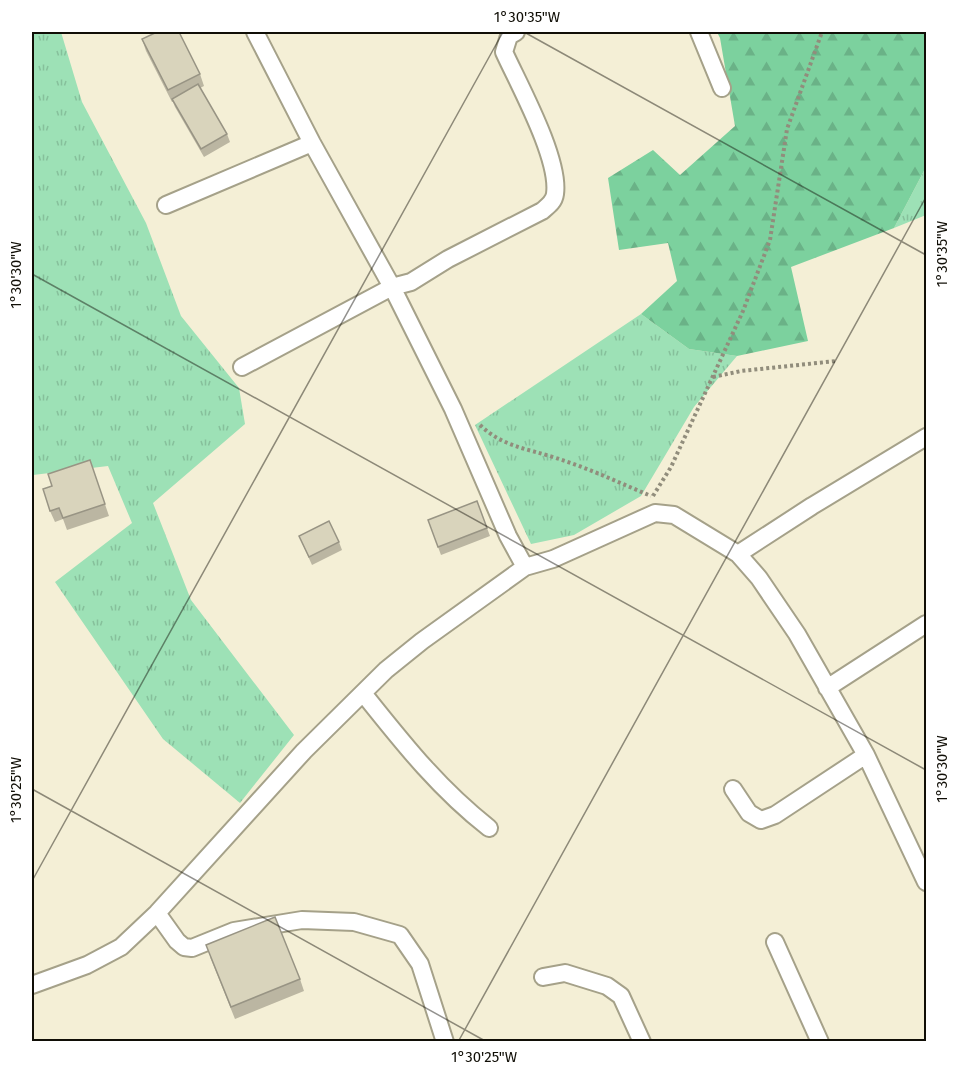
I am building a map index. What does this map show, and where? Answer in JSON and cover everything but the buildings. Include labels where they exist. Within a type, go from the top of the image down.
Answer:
[{"type":"street","points":[[255,32],[312,143],[392,287],[453,409],[508,536],[525,567]]},
{"type":"street","points":[[242,367],[392,287],[411,282],[448,259],[542,211],[551,204],[555,196],[552,159],[504,52],[510,36],[516,32]]},
{"type":"street","points":[[699,32],[722,88]]},
{"type":"street","points":[[166,205],[312,143]]},
{"type":"street","points":[[738,554],[812,506],[927,437]]},
{"type":"street","points":[[32,985],[87,965],[121,946],[157,913],[304,751],[363,693],[422,641],[525,567],[553,559],[655,513],[674,515],[738,554],[759,578],[797,634],[866,755],[927,882]]},
{"type":"street","points":[[827,688],[927,624]]},
{"type":"street","points":[[363,693],[420,765],[465,810],[489,828]]},
{"type":"street","points":[[733,789],[749,813],[761,820],[775,815],[866,755]]},
{"type":"street","points":[[157,913],[177,941],[184,947],[192,948],[234,931],[302,920],[354,922],[400,935],[420,964],[445,1041]]},
{"type":"street","points":[[775,942],[820,1041]]},
{"type":"street","points":[[543,977],[565,973],[607,987],[621,996],[642,1041]]},
{"type":"path","points":[[636,522],[671,467],[743,311],[770,240],[787,129],[822,32]]},
{"type":"path","points":[[712,377],[741,370],[836,361]]},
{"type":"path","points":[[453,409],[468,414],[490,434],[510,445],[556,458],[652,496]]},
{"type":"green space","points":[[32,32],[61,32],[82,102],[146,223],[181,316],[239,388],[245,424],[153,503],[191,600],[294,735],[240,803],[163,739],[55,582],[132,523],[108,466],[32,474]]},
{"type":"green space","points":[[717,32],[926,32],[926,167],[894,228],[791,267],[808,341],[737,356],[689,349],[641,314],[677,281],[668,243],[619,250],[608,178],[653,150],[680,175],[735,126],[720,38]]},
{"type":"green space","points":[[926,167],[926,215],[894,228]]},
{"type":"green space","points":[[641,314],[689,349],[737,356],[694,407],[641,496],[574,535],[531,544],[475,425]]}]
